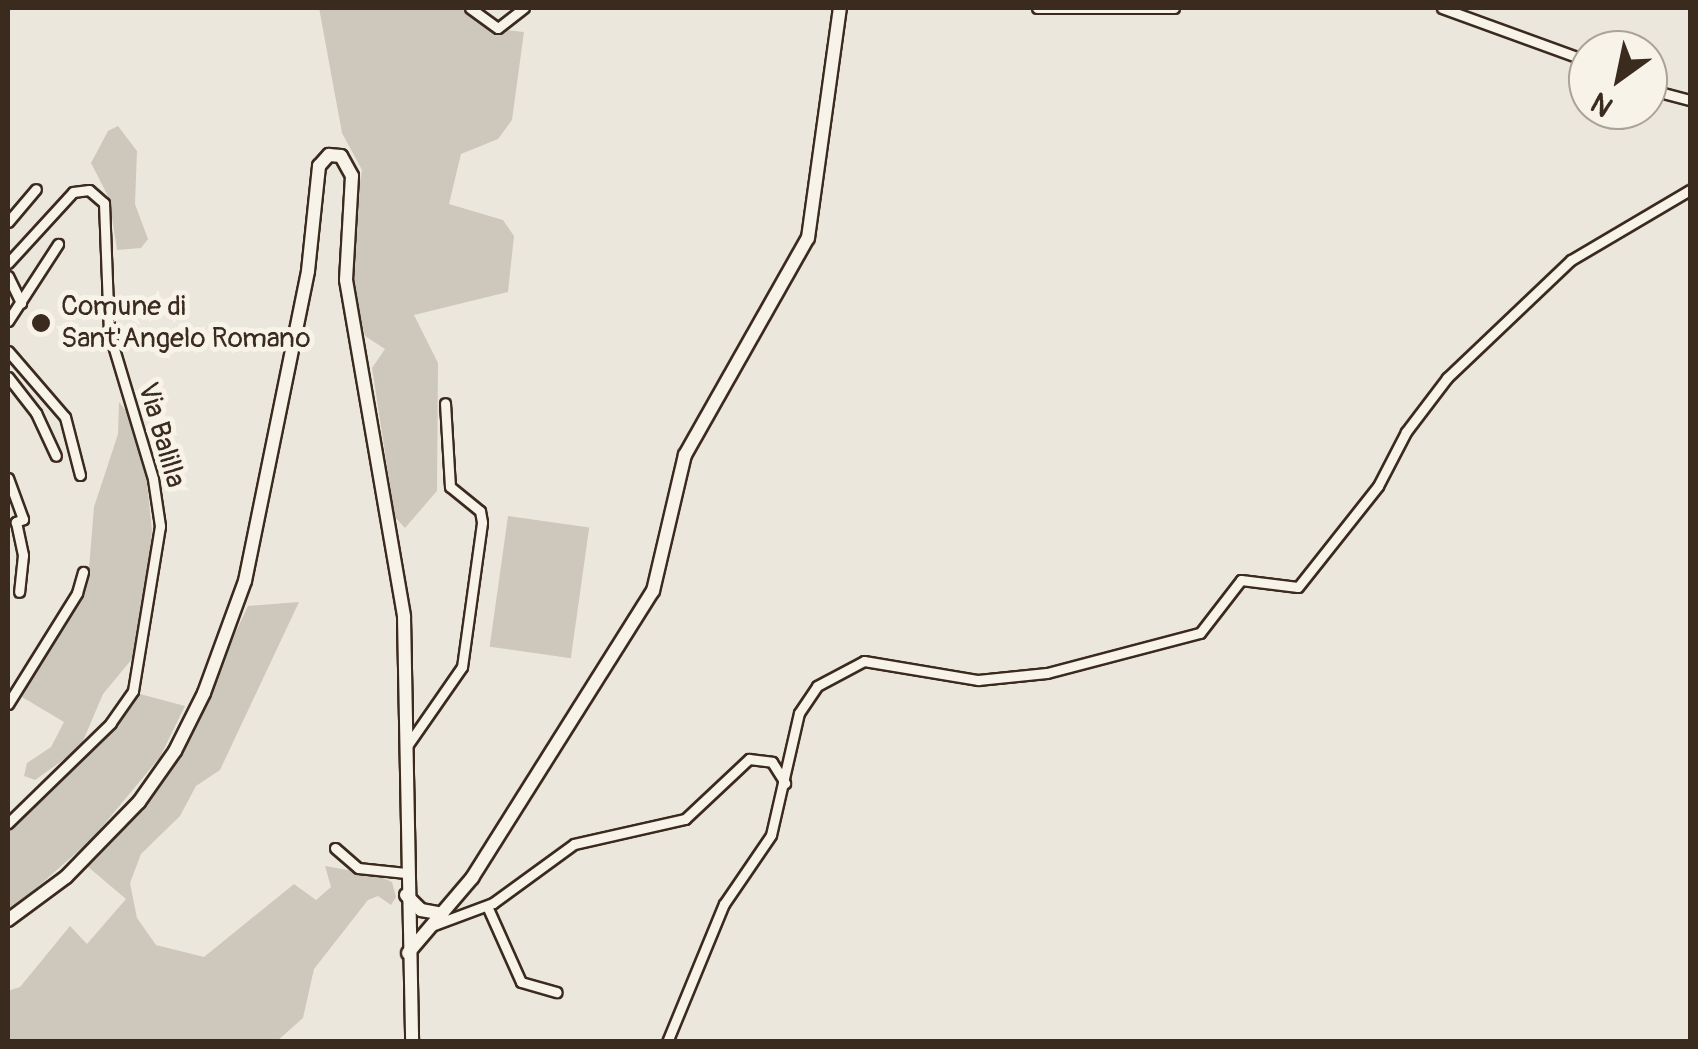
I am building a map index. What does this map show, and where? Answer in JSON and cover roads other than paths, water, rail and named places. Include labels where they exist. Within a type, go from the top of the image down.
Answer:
[{"type":"street","points":[[470,8],[498,28],[524,8]]},
{"type":"street","points":[[408,953],[477,871],[647,603],[663,563],[682,462],[803,252],[840,8]]},
{"type":"street","points":[[1036,8],[1174,8]]},
{"type":"street","points":[[1442,8],[1568,55]]},
{"type":"street","points":[[8,920],[66,877],[146,793],[182,738],[216,665],[248,567],[308,271],[318,170],[333,155],[352,169],[345,265],[401,590],[407,746],[405,915],[412,1042]]},
{"type":"street","points":[[8,222],[36,189]]},
{"type":"street","name":"Via Balilla","points":[[8,264],[73,192],[89,190],[104,202],[109,332],[153,479],[160,526],[132,692],[111,723],[8,823]]},
{"type":"street","points":[[667,1042],[724,904],[771,835],[801,706],[817,686],[851,664],[876,661],[978,680],[1042,674],[1200,633],[1241,580],[1287,588],[1302,584],[1378,486],[1403,436],[1447,378],[1571,260],[1690,190]]},
{"type":"street","points":[[8,319],[58,244]]},
{"type":"street","points":[[8,283],[21,303]]},
{"type":"street","points":[[8,352],[65,417],[80,475]]},
{"type":"street","points":[[8,377],[36,413],[56,456]]},
{"type":"street","points":[[407,746],[462,668],[482,522],[480,511],[450,488],[444,403]]},
{"type":"street","points":[[8,478],[22,519],[16,522],[23,555],[19,592]]},
{"type":"street","points":[[8,704],[77,593],[83,572]]},
{"type":"street","points":[[427,929],[487,906],[574,844],[685,819],[750,759],[772,762],[785,784]]},
{"type":"street","points":[[335,848],[358,868],[406,873]]},
{"type":"street","points":[[406,895],[420,910],[442,914]]},
{"type":"street","points":[[406,895],[427,929]]},
{"type":"street","points":[[487,906],[521,982],[557,992]]},
{"type":"street","points":[[405,915],[427,929]]},
{"type":"place","name":"Comune di Sant'Angelo Romano","points":[[41,323]]}]
